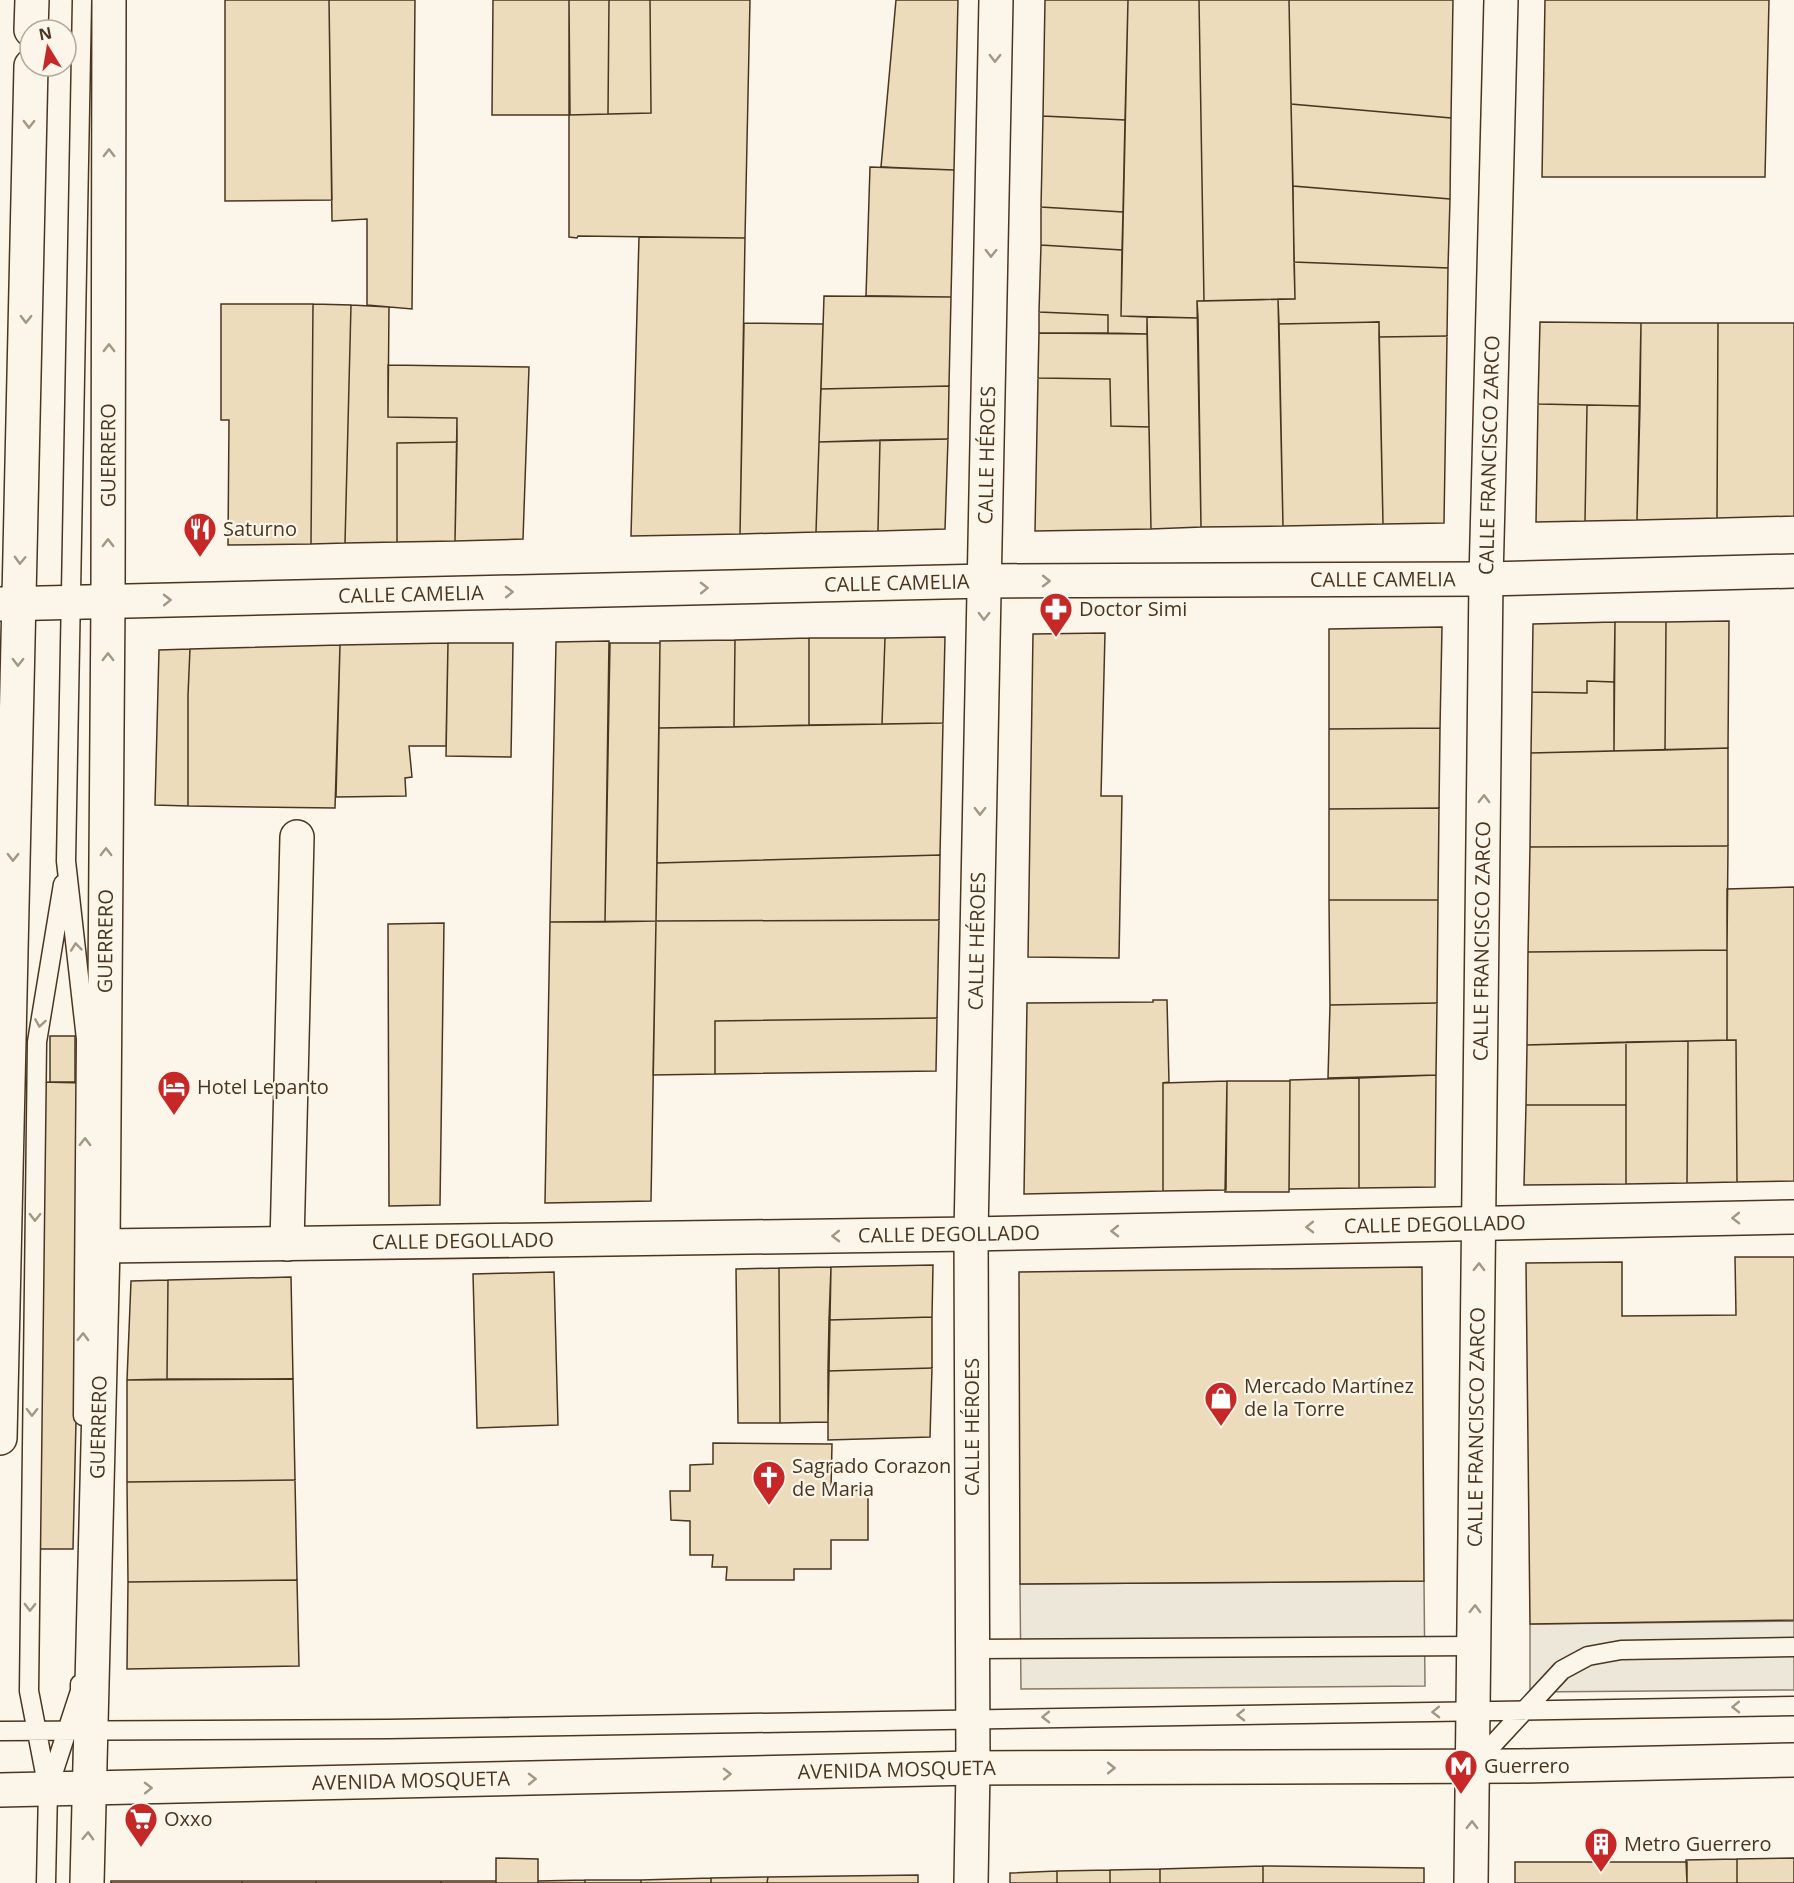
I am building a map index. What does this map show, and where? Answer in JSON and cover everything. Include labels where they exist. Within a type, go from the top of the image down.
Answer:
[{"type":"street","points":[[31,18],[32,0]]},
{"type":"street","name":"GUERRERO","points":[[87,1883],[89,1789],[79,1730],[103,1246],[108,601],[109,0]]},
{"type":"street","name":"CALLE HÉROES","points":[[971,1883],[973,1648],[971,1234],[996,0]]},
{"type":"street","name":"CALLE FRANCISCO ZARCO","points":[[1471,1883],[1486,579],[1501,0]]},
{"type":"street","points":[[0,1438],[9,604],[31,78]]},
{"type":"street","name":"CALLE CAMELIA","points":[[9,604],[985,581],[1486,579],[1794,572]]},
{"type":"street","points":[[287,1244],[290,1198],[297,837]]},
{"type":"street","name":"CALLE DEGOLLADO","points":[[103,1246],[971,1234],[1794,1217]]},
{"type":"street","name":"AVENIDA MOSQUETA","points":[[0,1790],[973,1768],[1472,1766],[1794,1760]]},
{"type":"lane","points":[[66,861],[82,0]]},
{"type":"lane","name":"GUERRERO","points":[[48,1789],[79,1730],[80,1691],[86,1040],[66,861]]},
{"type":"lane","name":"GUERRERO","points":[[46,1883],[48,1789],[29,1691],[37,1042],[66,861]]},
{"type":"lane","points":[[973,1648],[1474,1646]]},
{"type":"lane","points":[[1472,1766],[1562,1670],[1588,1656],[1621,1650],[1794,1647]]},
{"type":"lane","points":[[0,1731],[401,1729],[1794,1706]]},
{"type":"shaded area","points":[[1424,1581],[1425,1686],[1021,1689],[1020,1584]]},
{"type":"shaded area","points":[[1794,1621],[1794,1690],[1530,1692],[1530,1624]]},
{"type":"building","points":[[225,0],[329,0],[332,200],[225,201]]},
{"type":"building","points":[[329,0],[415,0],[412,309],[367,305],[367,219],[332,221]]},
{"type":"building","points":[[493,0],[569,0],[570,115],[492,115]]},
{"type":"building","points":[[569,0],[609,0],[608,114],[569,115]]},
{"type":"building","points":[[609,0],[650,0],[651,113],[608,114]]},
{"type":"building","points":[[650,0],[750,0],[745,238],[569,237],[569,115],[651,113]]},
{"type":"building","points":[[896,0],[958,0],[954,170],[881,167]]},
{"type":"building","points":[[1045,0],[1128,0],[1125,120],[1043,116]]},
{"type":"building","points":[[1128,0],[1199,0],[1204,301],[1197,301],[1198,318],[1121,316]]},
{"type":"building","points":[[1199,0],[1289,0],[1295,299],[1204,301]]},
{"type":"building","points":[[1289,0],[1453,0],[1451,118],[1291,104]]},
{"type":"building","points":[[1545,0],[1769,0],[1765,177],[1542,177]]},
{"type":"building","points":[[1291,104],[1451,118],[1450,199],[1293,186]]},
{"type":"building","points":[[1043,116],[1125,120],[1123,212],[1041,207]]},
{"type":"building","points":[[870,167],[954,170],[951,297],[866,296]]},
{"type":"building","points":[[1293,186],[1450,199],[1448,268],[1294,262]]},
{"type":"building","points":[[1041,207],[1123,212],[1122,250],[1041,245]]},
{"type":"building","points":[[639,237],[745,238],[740,534],[631,536]]},
{"type":"building","points":[[1041,245],[1122,250],[1121,316],[1147,317],[1147,334],[1108,333],[1108,315],[1039,312]]},
{"type":"building","points":[[1294,262],[1448,268],[1447,336],[1379,337],[1379,322],[1279,324],[1278,299],[1295,299]]},
{"type":"building","points":[[824,296],[951,297],[949,386],[821,389]]},
{"type":"building","points":[[1278,299],[1283,526],[1201,527],[1197,301]]},
{"type":"building","points":[[221,304],[313,304],[311,544],[228,545],[229,420],[221,420]]},
{"type":"building","points":[[313,304],[351,305],[345,543],[311,544]]},
{"type":"building","points":[[351,305],[389,307],[388,417],[457,418],[457,442],[397,443],[397,542],[345,543]]},
{"type":"building","points":[[1039,312],[1108,315],[1108,333],[1039,333]]},
{"type":"building","points":[[1147,317],[1198,318],[1201,527],[1151,529]]},
{"type":"building","points":[[1379,322],[1383,524],[1283,526],[1279,324]]},
{"type":"building","points":[[1540,322],[1641,323],[1640,406],[1538,404]]},
{"type":"building","points":[[744,323],[823,324],[816,532],[740,534]]},
{"type":"building","points":[[1641,323],[1718,323],[1717,518],[1637,520]]},
{"type":"building","points":[[1718,323],[1794,323],[1794,516],[1717,518]]},
{"type":"building","points":[[1039,333],[1147,334],[1149,427],[1111,426],[1110,379],[1038,378]]},
{"type":"building","points":[[1447,336],[1444,523],[1383,524],[1379,337]]},
{"type":"building","points":[[388,365],[529,367],[523,539],[455,541],[457,418],[388,417]]},
{"type":"building","points":[[1038,378],[1110,379],[1111,426],[1149,427],[1151,529],[1035,531]]},
{"type":"building","points":[[949,386],[948,439],[819,442],[821,389]]},
{"type":"building","points":[[1538,404],[1587,405],[1585,521],[1536,522]]},
{"type":"building","points":[[1587,405],[1640,406],[1637,520],[1585,521]]},
{"type":"building","points":[[948,439],[945,529],[878,531],[880,440]]},
{"type":"building","points":[[880,440],[878,531],[816,532],[819,442]]},
{"type":"building","points":[[457,442],[455,541],[397,542],[397,443]]},
{"type":"building","points":[[1729,621],[1728,748],[1665,750],[1666,622]]},
{"type":"building","points":[[1615,622],[1666,622],[1665,750],[1614,751]]},
{"type":"building","points":[[1615,622],[1614,682],[1587,681],[1587,693],[1532,692],[1533,624]]},
{"type":"building","points":[[1442,627],[1440,728],[1329,729],[1329,629]]},
{"type":"building","points":[[1105,633],[1101,796],[1122,796],[1119,958],[1028,957],[1033,634]]},
{"type":"building","points":[[945,637],[943,723],[882,724],[885,638]]},
{"type":"building","points":[[809,638],[809,725],[734,727],[735,640]]},
{"type":"building","points":[[809,638],[885,638],[882,724],[809,725]]},
{"type":"building","points":[[735,640],[734,727],[659,728],[660,641]]},
{"type":"building","points":[[609,641],[605,922],[550,922],[556,642]]},
{"type":"building","points":[[448,643],[446,746],[409,746],[412,777],[405,778],[406,796],[336,797],[340,645]]},
{"type":"building","points":[[448,643],[513,643],[511,757],[446,756]]},
{"type":"building","points":[[610,643],[660,643],[656,921],[605,922]]},
{"type":"building","points":[[340,645],[335,808],[188,806],[190,649]]},
{"type":"building","points":[[190,649],[188,806],[155,805],[159,650]]},
{"type":"building","points":[[1587,681],[1614,682],[1614,751],[1531,753],[1532,692],[1587,693]]},
{"type":"building","points":[[943,723],[940,855],[657,863],[659,728]]},
{"type":"building","points":[[1440,728],[1439,808],[1329,809],[1329,729]]},
{"type":"building","points":[[1728,748],[1728,846],[1530,847],[1531,753]]},
{"type":"building","points":[[1439,808],[1438,900],[1329,900],[1329,809]]},
{"type":"building","points":[[1728,846],[1727,950],[1528,952],[1530,847]]},
{"type":"building","points":[[940,855],[939,920],[656,921],[657,863]]},
{"type":"building","points":[[1794,887],[1794,1181],[1737,1182],[1736,1040],[1727,1040],[1727,889]]},
{"type":"building","points":[[1329,900],[1438,900],[1437,1003],[1330,1005]]},
{"type":"building","points":[[939,920],[937,1018],[715,1021],[715,1074],[653,1075],[656,921]]},
{"type":"building","points":[[656,921],[651,1201],[545,1203],[550,922]]},
{"type":"building","points":[[444,923],[440,1205],[389,1206],[388,924]]},
{"type":"building","points":[[1727,950],[1727,1040],[1527,1045],[1528,952]]},
{"type":"building","points":[[1153,1000],[1167,1000],[1169,1082],[1163,1083],[1163,1191],[1024,1194],[1027,1003],[1153,1002]]},
{"type":"building","points":[[1437,1003],[1436,1075],[1328,1078],[1330,1005]]},
{"type":"building","points":[[937,1018],[936,1071],[715,1074],[715,1021]]},
{"type":"building","points":[[50,1036],[75,1036],[75,1082],[50,1082]]},
{"type":"building","points":[[1736,1040],[1737,1182],[1687,1183],[1688,1041]]},
{"type":"building","points":[[1688,1041],[1687,1183],[1626,1184],[1626,1042]]},
{"type":"building","points":[[1626,1042],[1626,1105],[1526,1105],[1527,1045]]},
{"type":"building","points":[[1436,1075],[1435,1187],[1359,1188],[1359,1078]]},
{"type":"building","points":[[1359,1078],[1359,1188],[1289,1189],[1290,1080]]},
{"type":"building","points":[[1227,1081],[1290,1081],[1289,1192],[1225,1192]]},
{"type":"building","points":[[1227,1081],[1226,1190],[1163,1191],[1163,1083]]},
{"type":"building","points":[[41,1082],[84,1083],[73,1549],[30,1549]]},
{"type":"building","points":[[1526,1105],[1626,1105],[1626,1184],[1524,1185]]},
{"type":"building","points":[[1735,1257],[1794,1257],[1794,1620],[1530,1624],[1526,1263],[1622,1262],[1622,1316],[1736,1315]]},
{"type":"building","points":[[933,1265],[932,1317],[829,1320],[831,1267]]},
{"type":"building","points":[[831,1267],[828,1422],[780,1423],[779,1268]]},
{"type":"building","name":"Mercado Martínez de la Torre","points":[[1422,1267],[1424,1581],[1020,1584],[1019,1272]]},
{"type":"building","points":[[779,1268],[780,1423],[738,1423],[736,1269]]},
{"type":"building","points":[[554,1272],[558,1425],[477,1428],[473,1274]]},
{"type":"building","points":[[291,1277],[293,1379],[167,1379],[168,1280]]},
{"type":"building","points":[[168,1280],[167,1379],[127,1380],[131,1281]]},
{"type":"building","points":[[932,1317],[932,1368],[828,1371],[829,1320]]},
{"type":"building","points":[[932,1368],[930,1437],[828,1440],[828,1371]]},
{"type":"building","points":[[293,1379],[295,1480],[127,1482],[127,1380]]},
{"type":"building","name":"Sagrado Corazon de Maria","points":[[713,1443],[832,1444],[831,1491],[868,1490],[868,1540],[831,1540],[831,1569],[794,1569],[794,1580],[726,1580],[727,1567],[712,1567],[713,1555],[690,1555],[690,1521],[671,1520],[670,1491],[690,1491],[690,1465],[713,1464]]},
{"type":"building","points":[[295,1480],[297,1580],[128,1582],[127,1482]]},
{"type":"building","points":[[297,1580],[299,1666],[127,1669],[128,1582]]},
{"type":"building","points":[[496,1858],[538,1859],[538,1883],[496,1883]]},
{"type":"building","points":[[1794,1858],[1794,1883],[1737,1883],[1737,1859]]},
{"type":"building","points":[[1737,1859],[1737,1883],[1687,1883],[1686,1860]]},
{"type":"building","name":"Metro Guerrero","points":[[1515,1862],[1687,1862],[1687,1883],[1515,1883]]},
{"type":"building","points":[[1263,1866],[1263,1883],[1160,1883],[1160,1869]]},
{"type":"building","points":[[1263,1866],[1424,1868],[1424,1883],[1263,1883]]},
{"type":"building","points":[[1160,1869],[1160,1883],[1110,1883],[1110,1870]]},
{"type":"building","points":[[1110,1870],[1110,1883],[1057,1883],[1057,1871]]},
{"type":"building","points":[[1057,1871],[1057,1883],[1010,1883],[1010,1873]]},
{"type":"building","points":[[918,1875],[918,1883],[767,1883],[768,1877]]},
{"type":"building","points":[[768,1877],[767,1883],[711,1883],[711,1878]]},
{"type":"building","points":[[711,1878],[711,1883],[641,1883],[641,1880]]},
{"type":"building","points":[[585,1880],[641,1880],[641,1883],[585,1883]]},
{"type":"building","points":[[585,1880],[585,1883],[538,1883],[538,1881]]},
{"type":"building","points":[[111,1881],[242,1881],[242,1883],[111,1883]]},
{"type":"building","points":[[242,1881],[316,1881],[316,1883],[242,1883]]},
{"type":"building","points":[[316,1881],[441,1881],[441,1883],[316,1883]]},
{"type":"building","points":[[441,1881],[496,1881],[496,1883],[441,1883]]},
{"type":"place","name":"Saturno","points":[[200,558]]},
{"type":"place","name":"Doctor Simi","points":[[1056,638]]},
{"type":"place","name":"Hotel Lepanto","points":[[174,1116]]},
{"type":"place","name":"Mercado Martínez de la Torre","points":[[1221,1427]]},
{"type":"place","name":"Sagrado Corazon de Maria","points":[[769,1506]]},
{"type":"place","name":"Guerrero","points":[[1461,1795]]},
{"type":"place","name":"Oxxo","points":[[141,1848]]},
{"type":"place","name":"Metro Guerrero","points":[[1601,1873]]}]
